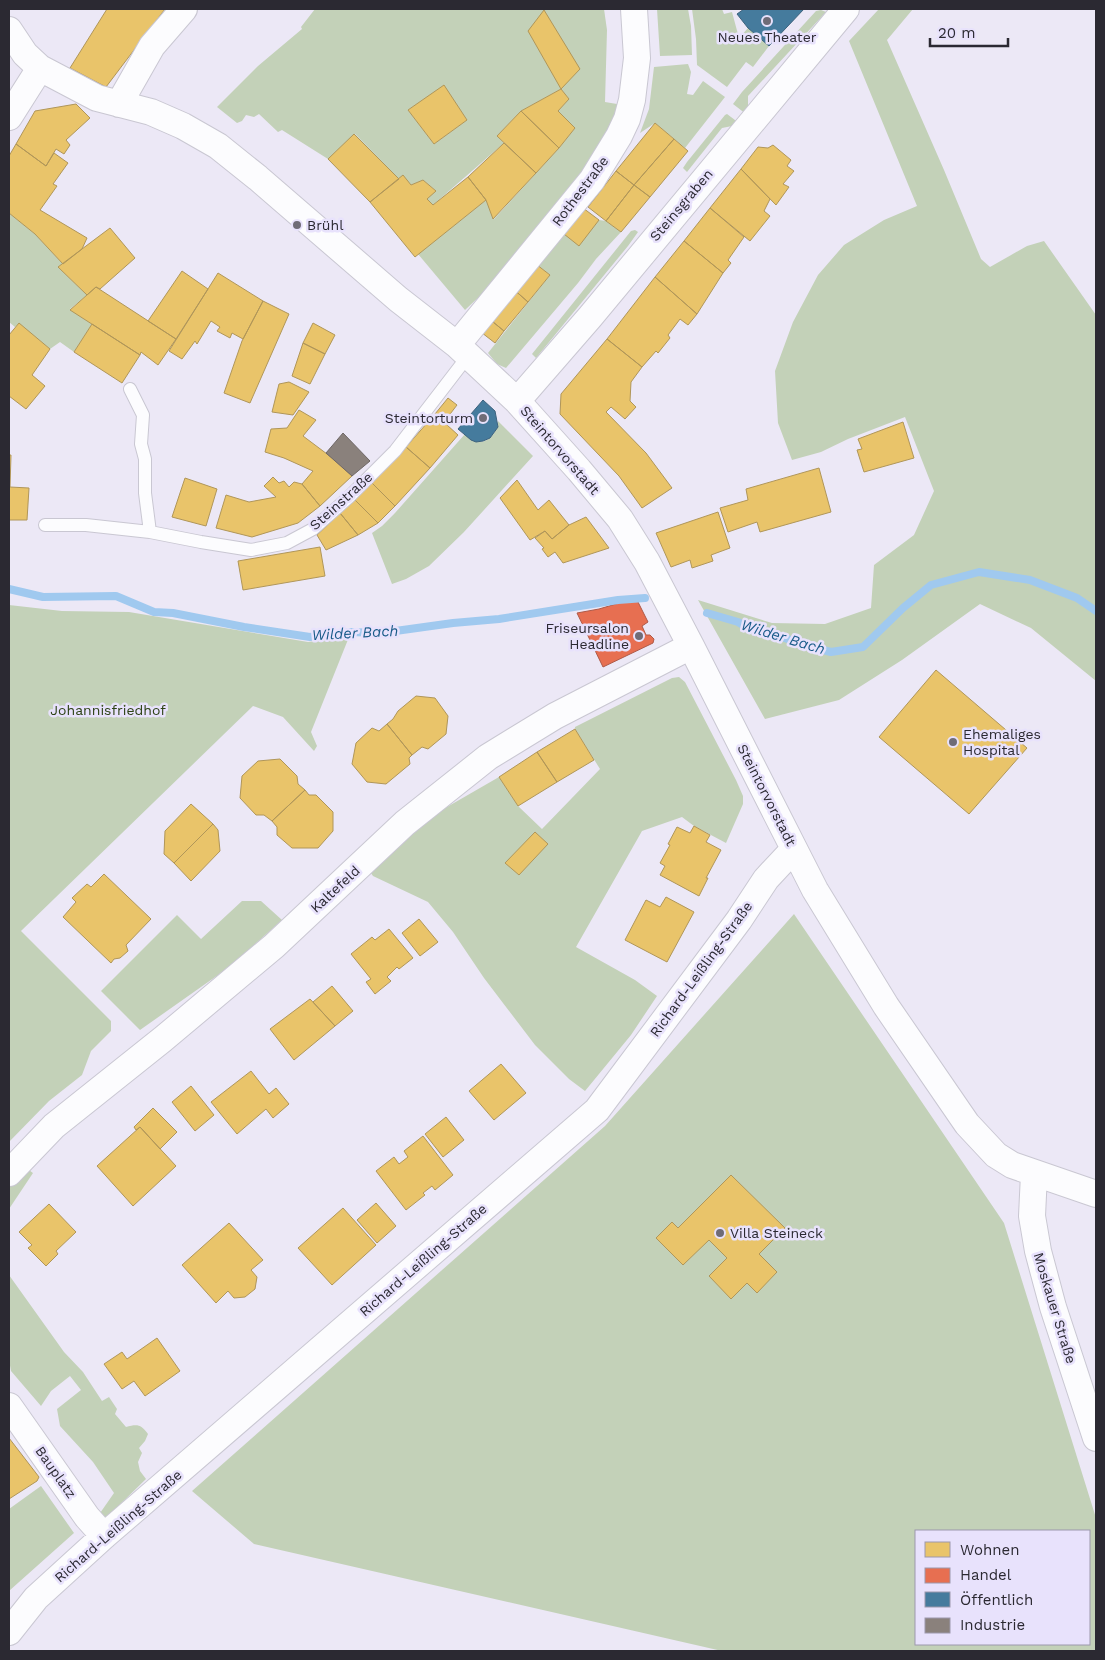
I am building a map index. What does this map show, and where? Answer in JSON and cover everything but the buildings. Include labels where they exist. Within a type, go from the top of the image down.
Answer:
[{"type":"street","points":[[119,104],[152,46],[184,9]]},
{"type":"street","name":"Rothestraße","points":[[462,350],[592,180],[619,136],[627,119],[632,100],[637,58],[634,9]]},
{"type":"street","name":"Steinsgraben","points":[[517,401],[590,317],[846,9]]},
{"type":"street","points":[[9,30],[25,54],[40,68],[97,98],[151,112],[183,126],[218,146],[258,178],[398,299],[462,350],[517,401]]},
{"type":"street","points":[[9,117],[40,68]]},
{"type":"street","name":"Steintorvorstadt","points":[[517,401],[620,519],[656,578],[815,890],[881,998],[968,1124],[996,1155],[1012,1165],[1096,1194]]},
{"type":"street","name":"Kaltefeld","points":[[9,1173],[54,1126],[163,1039],[274,946],[405,823],[488,757],[555,716],[688,640]]},
{"type":"street","name":"Richard-Leißling-Straße","points":[[9,1632],[36,1598],[104,1536],[597,1110],[729,934],[766,878],[794,849]]},
{"type":"street","name":"Moskauer Straße","points":[[1034,1174],[1032,1216],[1038,1251],[1053,1307],[1096,1438]]},
{"type":"street","name":"Bauplatz","points":[[9,1406],[87,1517],[104,1536]]},
{"type":"lane","name":"Steinstraße","points":[[45,525],[86,525],[150,532],[251,550],[286,543],[313,529],[350,497],[396,451],[462,350]]},
{"type":"lane","points":[[130,389],[143,415],[141,444],[145,459],[145,493],[150,532]]},
{"type":"green space","points":[[315,9],[604,9],[607,30],[605,102],[623,105],[582,171],[482,294],[465,310],[418,254],[486,200],[494,219],[575,128],[558,111],[569,99],[561,89],[521,111],[497,136],[504,143],[433,205],[427,199],[435,190],[423,180],[411,185],[403,176],[399,179],[355,134],[328,159],[282,130],[278,132],[259,114],[254,117],[246,115],[242,121],[237,123],[217,107],[258,66],[302,29],[301,27]],"holes":[[[444,86],[467,120],[434,144],[408,110]]]},
{"type":"green space","points":[[657,9],[688,9],[691,26],[692,55],[660,56]]},
{"type":"green space","points":[[692,9],[722,9],[724,14],[732,12],[739,38],[748,28],[769,46],[753,67],[746,62],[727,87],[697,65]]},
{"type":"green space","points":[[879,9],[913,9],[887,40],[981,259],[990,267],[1027,246],[1044,241],[1096,315],[1096,681],[1031,628],[980,604],[902,660],[839,700],[765,719],[698,600],[772,623],[825,624],[871,608],[874,565],[914,535],[934,491],[905,417],[848,439],[821,452],[792,460],[778,423],[775,371],[793,322],[818,275],[844,245],[884,220],[917,206],[849,41]]},
{"type":"green space","points":[[816,11],[826,12],[748,96],[748,111],[746,114],[733,104]]},
{"type":"green space","points":[[688,64],[691,72],[687,94],[693,95],[703,81],[725,97],[685,148],[655,123],[640,133],[649,109],[654,67]]},
{"type":"green space","points":[[727,114],[739,123],[722,128],[687,172],[683,168],[687,162]]},
{"type":"green space","points":[[9,213],[35,234],[63,264],[59,268],[87,295],[70,309],[92,324],[74,352],[60,342],[50,349],[19,324],[15,327],[9,322]]},
{"type":"green space","points":[[599,220],[606,221],[621,232],[596,259],[506,368],[497,364],[488,353],[550,275],[532,261],[559,230]]},
{"type":"green space","points":[[635,230],[638,232],[628,246],[536,358],[532,354],[631,231]]},
{"type":"green space","points":[[498,421],[533,456],[464,532],[429,566],[406,579],[392,584],[372,533],[395,513],[465,434],[480,442],[484,441],[492,436]]},
{"type":"green space","name":"Johannisfriedhof","points":[[9,605],[62,611],[129,612],[308,642],[349,637],[311,732],[317,746],[314,751],[283,717],[253,706],[21,931],[111,1021],[111,1031],[91,1051],[82,1075],[49,1101],[9,1142]]},
{"type":"green space","points":[[679,677],[685,682],[736,780],[743,796],[743,804],[726,843],[694,826],[682,817],[642,831],[576,947],[635,980],[657,996],[631,1035],[585,1091],[569,1079],[535,1045],[484,978],[453,932],[428,902],[373,876],[368,869],[421,822],[499,777],[518,806],[542,829],[600,769],[575,727],[672,678]]},
{"type":"green space","points":[[242,901],[261,901],[282,920],[218,975],[140,1030],[101,991],[177,915],[201,939]]},
{"type":"green space","points":[[794,914],[1004,1223],[1096,1518],[1096,1651],[722,1651],[254,1544],[192,1491],[605,1126]]},
{"type":"green space","points":[[26,1168],[33,1173],[9,1209],[9,1186]]},
{"type":"green space","points":[[9,1275],[64,1352],[83,1372],[102,1401],[109,1397],[117,1409],[115,1414],[126,1427],[138,1426],[143,1428],[148,1434],[139,1448],[142,1453],[138,1462],[140,1471],[146,1479],[105,1519],[98,1516],[114,1493],[93,1462],[60,1426],[57,1409],[81,1390],[70,1376],[51,1391],[41,1406],[11,1371],[9,1360]]},
{"type":"green space","points":[[41,1486],[74,1533],[9,1591],[9,1509]]},
{"type":"waterway","name":"Wilder Bach","points":[[707,613],[738,622],[748,628],[768,632],[807,646],[831,652],[863,647],[903,608],[931,585],[979,572],[1030,580],[1077,598],[1096,611]]},
{"type":"waterway","name":"Wilder Bach","points":[[9,589],[43,597],[116,596],[154,612],[173,613],[244,627],[310,637],[350,632],[381,633],[499,619],[618,600],[645,598]]},
{"type":"place","name":"Neues Theater","points":[[767,21]]},
{"type":"place","name":"Brühl","points":[[297,225]]},
{"type":"place","name":"Steintorturm","points":[[483,418]]},
{"type":"place","name":"Friseursalon Headline","points":[[639,636]]},
{"type":"place","name":"Ehemaliges Hospital","points":[[953,742]]},
{"type":"place","name":"Villa Steineck","points":[[720,1233]]}]
